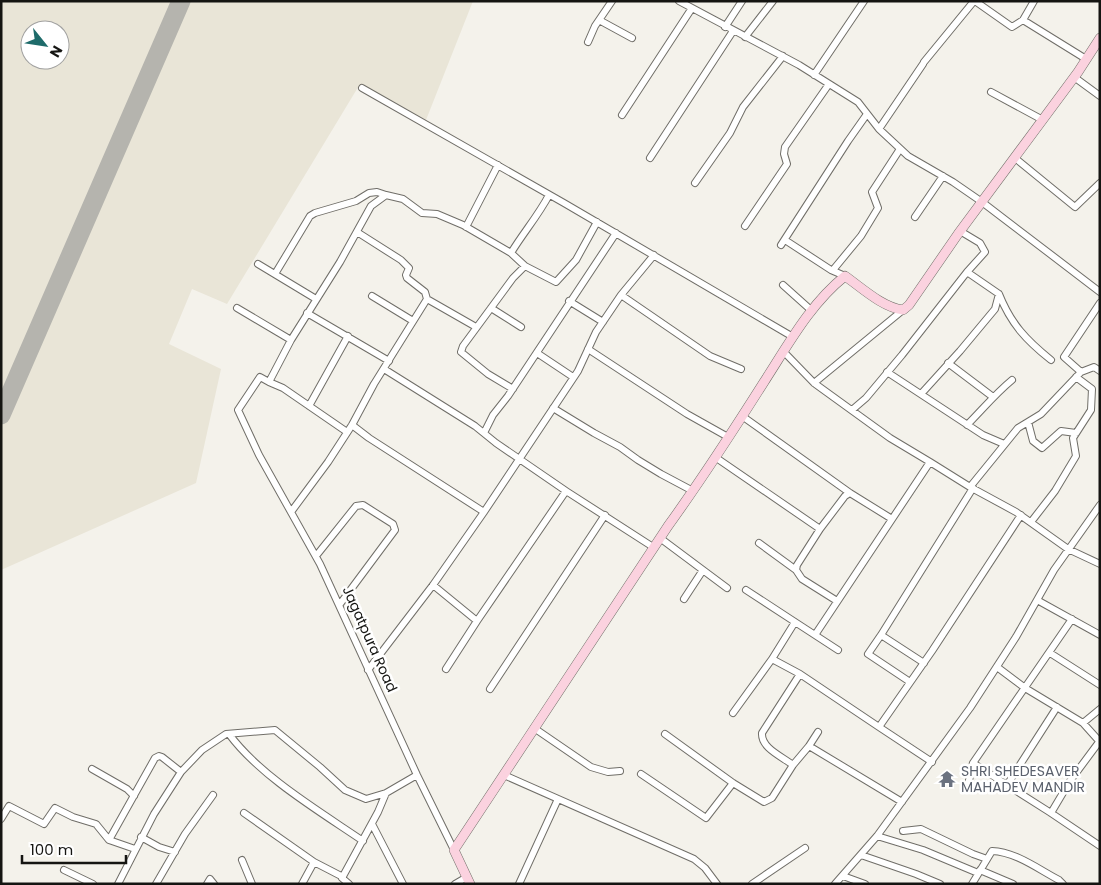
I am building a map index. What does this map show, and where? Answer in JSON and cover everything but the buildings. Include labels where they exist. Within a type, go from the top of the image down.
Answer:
[{"type":"street","points":[[588,42],[599,20],[612,1]]},
{"type":"street","points":[[725,27],[742,1]]},
{"type":"street","points":[[745,37],[773,1]]},
{"type":"street","points":[[814,75],[864,1]]},
{"type":"street","points":[[879,129],[923,63],[975,1],[1012,27],[1023,20],[1034,1]]},
{"type":"street","points":[[682,2],[725,27],[783,56],[858,102],[879,129],[908,156],[982,202],[1100,292]]},
{"type":"street","points":[[622,115],[692,8]]},
{"type":"street","points":[[599,20],[632,38]]},
{"type":"street","points":[[1023,20],[1086,59]]},
{"type":"street","points":[[650,158],[733,31]]},
{"type":"street","points":[[814,383],[909,305],[920,286],[960,230],[1015,158],[1100,38]]},
{"type":"street","points":[[695,183],[730,133],[743,107],[783,56]]},
{"type":"street","points":[[1074,77],[1100,96]]},
{"type":"street","points":[[745,226],[787,164],[784,154],[785,147],[829,84]]},
{"type":"street","points":[[362,88],[549,194],[792,337]]},
{"type":"street","points":[[991,92],[1041,119]]},
{"type":"street","points":[[867,114],[783,242],[845,276],[871,295],[903,310]]},
{"type":"street","points":[[833,270],[861,236],[878,208],[872,192],[900,149]]},
{"type":"street","points":[[1015,158],[1075,207],[1100,183]]},
{"type":"street","points":[[466,227],[498,165]]},
{"type":"street","points":[[915,217],[943,176]]},
{"type":"street","points":[[275,274],[310,216],[356,201],[369,193],[376,192],[403,199],[422,213],[437,214],[466,227],[511,253],[524,266],[556,282],[576,260],[597,222]]},
{"type":"street","points":[[511,253],[521,236],[540,212],[549,194]]},
{"type":"street","points":[[347,432],[283,388],[268,382],[307,313],[340,262],[371,206],[386,195]]},
{"type":"street","points":[[852,410],[866,398],[967,272],[986,252],[980,243],[960,230]]},
{"type":"street","points":[[357,232],[401,260],[408,268],[407,278],[425,292],[427,299],[476,327]]},
{"type":"street","points":[[484,433],[493,415],[513,389],[616,233]]},
{"type":"street","points":[[368,670],[433,585],[484,512],[573,377],[603,322],[621,295],[654,255]]},
{"type":"street","points":[[258,264],[316,299]]},
{"type":"street","points":[[513,389],[488,374],[461,352],[476,327],[524,266]]},
{"type":"street","points":[[967,272],[999,294],[1015,327],[1051,360]]},
{"type":"street","points":[[454,850],[653,547],[693,491],[792,337],[836,283],[845,276]]},
{"type":"street","points":[[783,285],[812,311]]},
{"type":"street","points":[[921,394],[995,309],[999,294]]},
{"type":"street","points":[[621,295],[710,356],[741,369]]},
{"type":"street","points":[[372,296],[413,321]]},
{"type":"street","points":[[291,512],[352,425],[427,299]]},
{"type":"street","points":[[569,302],[603,322]]},
{"type":"street","points":[[1031,522],[1055,490],[1076,456],[1073,438],[1091,410],[1092,389],[1064,357],[1100,303]]},
{"type":"street","points":[[237,308],[291,340]]},
{"type":"street","points":[[491,308],[521,327]]},
{"type":"street","points":[[307,313],[389,360]]},
{"type":"street","points":[[309,406],[348,336]]},
{"type":"street","points":[[588,349],[687,414],[728,436]]},
{"type":"street","points":[[783,351],[814,383],[890,438],[972,488],[1021,515],[1068,549],[1100,564]]},
{"type":"street","points":[[537,353],[573,377]]},
{"type":"street","points":[[948,363],[993,397]]},
{"type":"street","points":[[910,682],[868,654],[972,488],[1004,444],[1018,428],[1041,414],[1079,375],[1094,366],[1100,371]]},
{"type":"street","points":[[384,369],[451,411],[566,491],[653,547]]},
{"type":"street","points":[[886,372],[983,435],[1004,444]]},
{"type":"street","name":"Jagatpura Road","points":[[268,382],[260,377],[238,410],[259,455],[316,556],[340,604],[368,670],[468,880]]},
{"type":"street","points":[[967,424],[1012,380]]},
{"type":"street","points":[[553,408],[620,447],[646,465],[693,491]]},
{"type":"street","points":[[742,416],[850,493],[892,519]]},
{"type":"street","points":[[1028,422],[1033,441],[1042,448],[1061,431],[1076,434]]},
{"type":"street","points":[[352,425],[484,512]]},
{"type":"street","points":[[715,456],[820,529]]},
{"type":"street","points":[[815,635],[930,462]]},
{"type":"street","points":[[446,669],[477,620],[566,491]]},
{"type":"street","points":[[796,570],[797,565],[820,529],[844,496],[850,493]]},
{"type":"street","points":[[316,556],[356,506],[363,505],[393,524],[395,530],[340,604]]},
{"type":"street","points":[[835,884],[879,833],[932,762],[997,667],[1054,570],[1100,505]]},
{"type":"street","points":[[490,689],[605,515]]},
{"type":"street","points":[[879,727],[924,663],[1021,515]]},
{"type":"street","points":[[660,538],[727,588]]},
{"type":"street","points":[[759,543],[796,570],[802,579],[837,601]]},
{"type":"street","points":[[684,599],[703,570]]},
{"type":"street","points":[[433,585],[477,620]]},
{"type":"street","points":[[746,590],[838,650]]},
{"type":"street","points":[[1037,600],[1100,635]]},
{"type":"street","points":[[967,789],[973,763],[1072,620]]},
{"type":"street","points":[[733,713],[772,659],[795,622]]},
{"type":"street","points":[[881,635],[924,663]]},
{"type":"street","points":[[1050,653],[1100,685]]},
{"type":"street","points":[[772,659],[800,674],[932,762]]},
{"type":"street","points":[[997,667],[1024,688],[1083,723],[1100,742],[1070,781],[1052,813]]},
{"type":"street","points":[[793,764],[765,745],[761,740],[762,732],[800,674]]},
{"type":"street","points":[[1006,785],[1057,707]]},
{"type":"street","points":[[1083,723],[1100,709]]},
{"type":"street","points":[[534,728],[591,767],[608,772],[620,771]]},
{"type":"street","points":[[118,884],[141,837],[181,772],[202,750],[226,734],[275,730],[320,767],[344,790],[366,798],[386,793],[417,775]]},
{"type":"street","points":[[664,734],[733,783],[764,802],[772,798],[793,764],[809,746],[818,732]]},
{"type":"street","points":[[229,734],[238,746],[291,791],[363,840]]},
{"type":"street","points":[[809,746],[902,802]]},
{"type":"street","points":[[109,840],[155,758],[158,756],[162,757],[181,772]]},
{"type":"street","points":[[973,763],[1100,846]]},
{"type":"street","points":[[92,769],[127,789],[134,796]]},
{"type":"street","points":[[641,774],[706,818],[733,783]]},
{"type":"street","points":[[504,775],[694,859],[705,868],[717,884]]},
{"type":"street","points":[[343,877],[372,824],[386,793]]},
{"type":"street","points":[[156,884],[185,834],[213,795]]},
{"type":"street","points":[[518,884],[558,799]]},
{"type":"street","points":[[1,819],[9,806],[44,824],[55,808],[73,817],[96,824],[109,840],[135,849]]},
{"type":"street","points":[[244,813],[314,862],[343,877],[350,884]]},
{"type":"street","points":[[372,824],[403,884]]},
{"type":"street","points":[[903,831],[921,829],[987,859]]},
{"type":"street","points":[[879,833],[1013,884]]},
{"type":"street","points":[[141,837],[159,847],[175,852]]},
{"type":"street","points":[[752,884],[805,848]]},
{"type":"street","points":[[972,884],[992,851],[1000,851],[1021,859],[1063,884]]},
{"type":"street","points":[[861,855],[940,884]]},
{"type":"street","points":[[242,860],[252,884]]},
{"type":"street","points":[[302,884],[314,862]]},
{"type":"street","points":[[64,870],[94,884]]},
{"type":"street","points":[[842,876],[865,884]]},
{"type":"street","points":[[207,884],[210,879],[214,884]]},
{"type":"street","points":[[455,884],[468,880]]},
{"type":"shaded area","points":[[1,1],[473,1],[426,120],[360,84],[227,304],[192,289],[169,344],[221,369],[196,483],[1,570]]},
{"type":"taxiway","points":[[1,415],[181,1]]},
{"type":"place","name":"SHRI SHEDESAVER MAHADEV MANDIR","points":[[947,779]]}]
